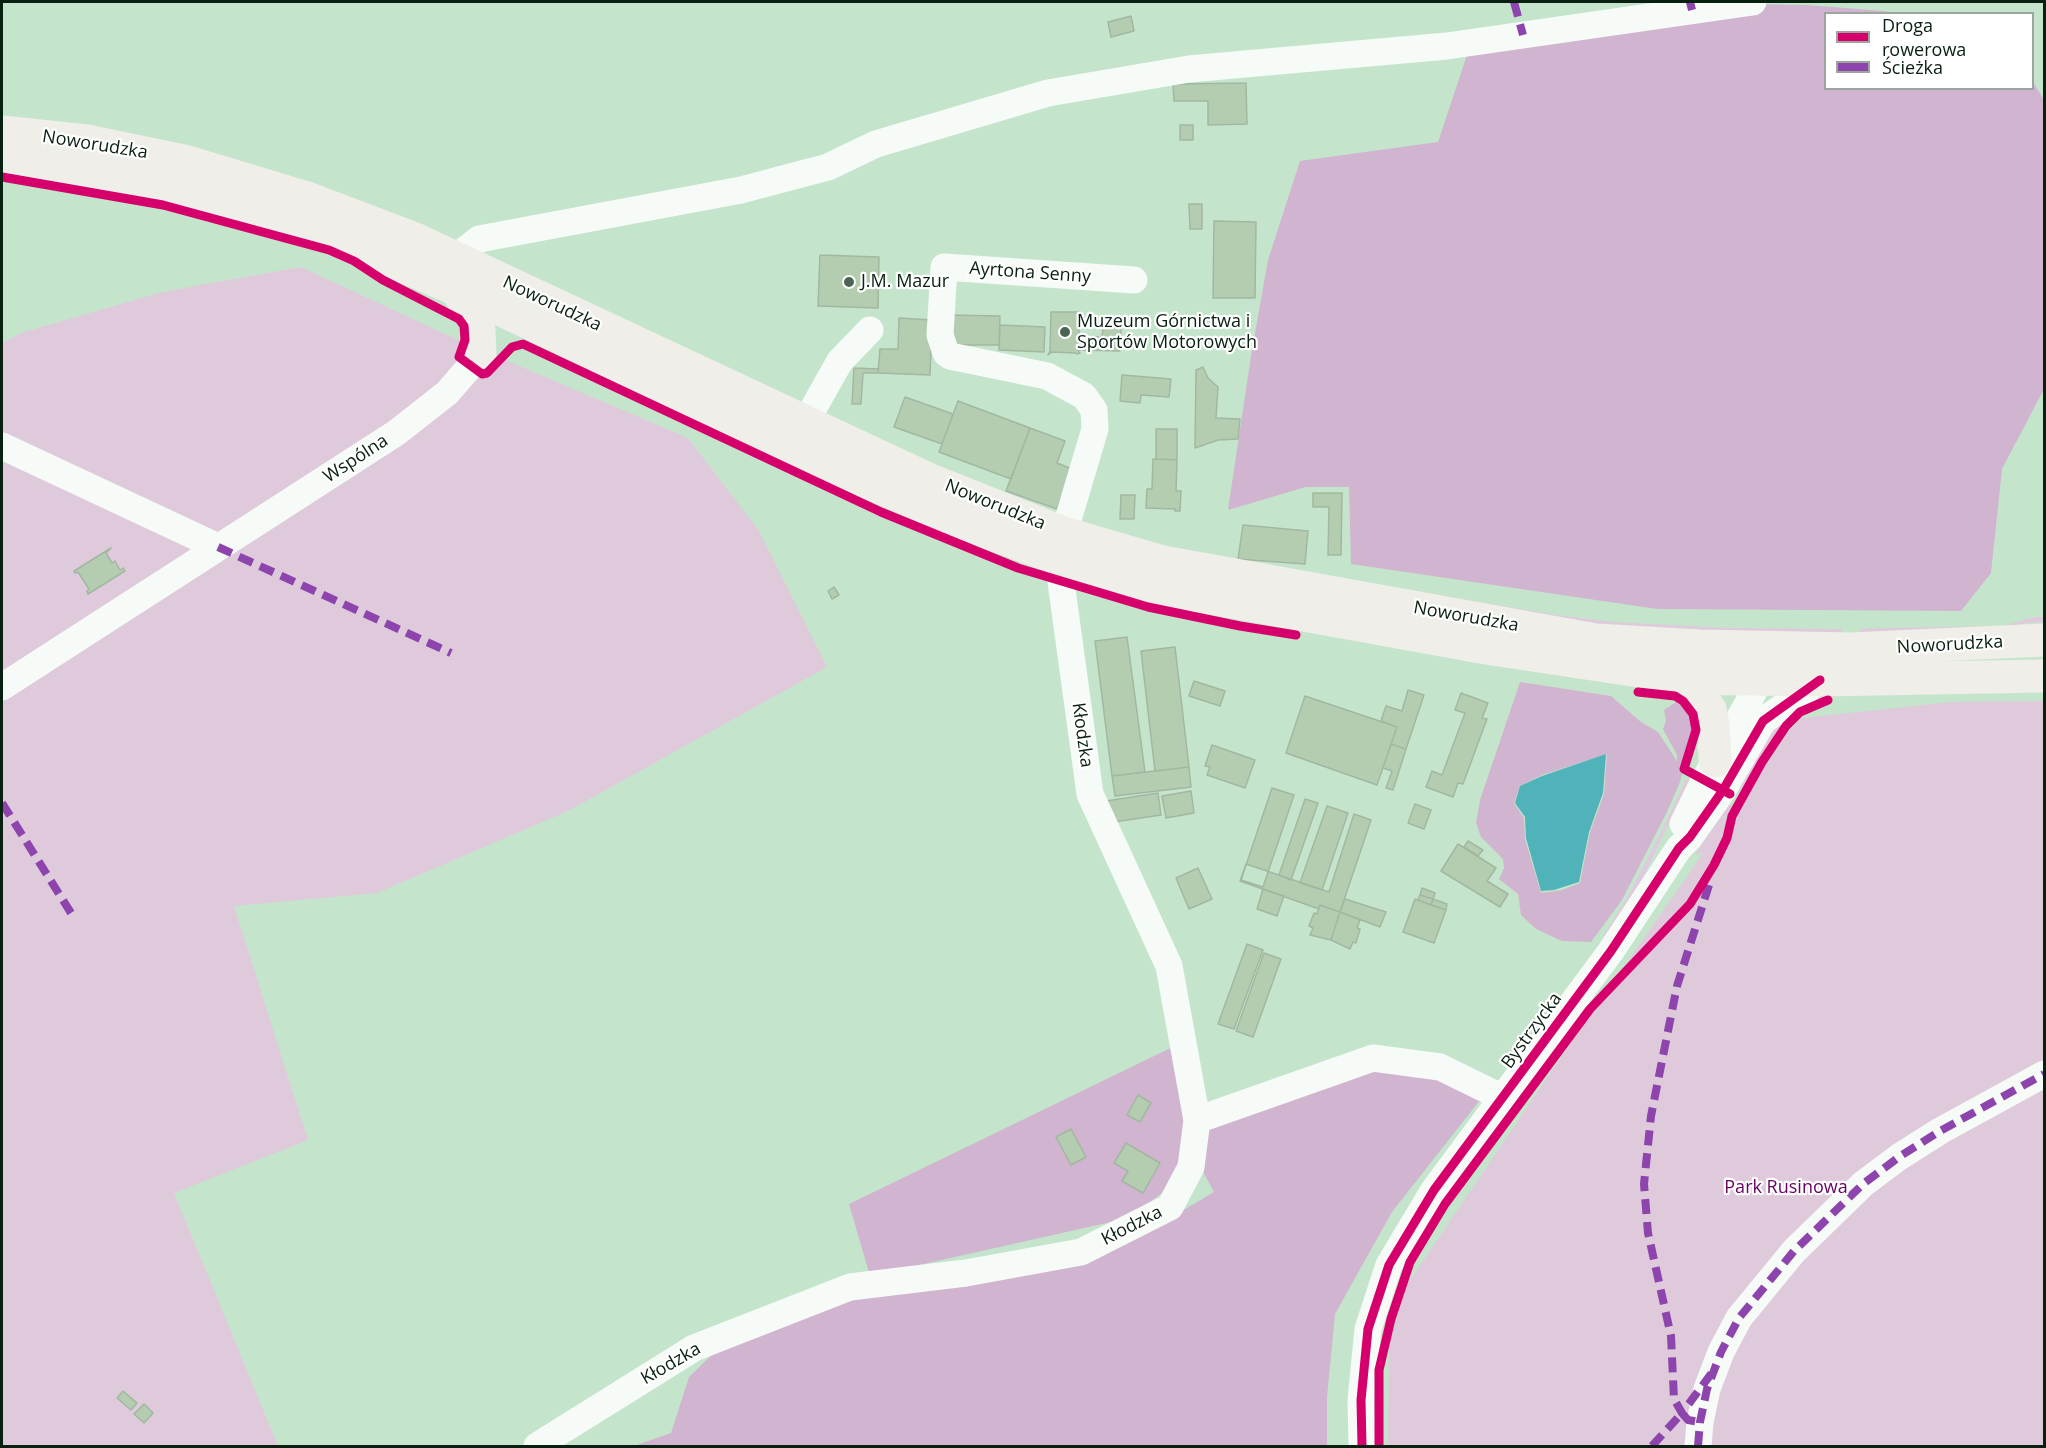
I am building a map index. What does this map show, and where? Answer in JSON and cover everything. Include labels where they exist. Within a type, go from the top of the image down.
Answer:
[{"type":"main road","name":"Noworudzka","points":[[2,132],[87,141],[188,162],[307,198],[415,239],[456,274],[534,327],[828,465],[962,523],[1065,547],[1163,562],[1596,640],[1851,650],[2044,640]]},
{"type":"main road","name":"Noworudzka","points":[[2,159],[77,169],[176,188],[227,201],[362,248],[456,274],[805,423],[1155,588],[1486,648],[1685,678],[1820,680],[2044,676]]},
{"type":"main road","points":[[456,274],[479,330],[480,355]]},
{"type":"main road","points":[[480,355],[508,330],[518,327],[534,327]]},
{"type":"main road","points":[[1685,678],[1710,708],[1715,761]]},
{"type":"street","points":[[456,274],[479,239],[741,190],[828,167],[876,144],[1048,93],[1189,69],[1447,46],[1754,2]]},
{"type":"street","name":"Ayrtona Senny","points":[[1065,547],[1095,429],[1094,410],[1084,396],[1047,376],[945,353],[940,335],[944,267],[1134,280]]},
{"type":"street","points":[[805,423],[840,361],[870,330]]},
{"type":"street","name":"Wspólna","points":[[2,687],[396,434],[447,393],[480,355]]},
{"type":"street","points":[[2,446],[218,548]]},
{"type":"street","name":"Kłodzka","points":[[537,1446],[694,1348],[850,1287],[966,1273],[1081,1252],[1170,1207],[1191,1167],[1197,1120],[1169,966],[1090,794],[1061,582],[1065,547]]},
{"type":"street","points":[[1735,647],[1760,678],[1763,721]]},
{"type":"street","points":[[1760,678],[1804,649]]},
{"type":"street","name":"Bystrzycka","points":[[1679,848],[1683,825],[1760,678]]},
{"type":"street","name":"Bystrzycka","points":[[1362,1446],[1361,1400],[1368,1329],[1389,1265],[1434,1190],[1611,951],[1679,848],[1690,837],[1723,790],[1763,721],[1820,680]]},
{"type":"street","points":[[1197,1120],[1373,1058],[1440,1067],[1502,1099]]},
{"type":"street","points":[[1698,1446],[1707,1389],[1721,1352],[1739,1318],[1794,1251],[1863,1184],[1899,1157],[1940,1131],[2044,1074]]},
{"type":"green space","points":[[301,267],[447,335],[688,438],[759,531],[827,667],[568,811],[377,893],[234,906],[308,1140],[174,1193],[278,1446],[2,1446],[2,343],[21,333],[162,292]]},
{"type":"green space","points":[[1326,576],[1556,615],[1613,622],[1728,628],[1841,629],[1842,634],[1607,627]]},
{"type":"green space","points":[[2034,617],[2044,617],[2044,622],[2026,623],[1995,631],[1860,632],[1860,629],[1883,628],[2003,626]]},
{"type":"green space","points":[[1816,695],[1836,696],[1807,704],[1784,721],[1743,787],[1738,789],[1774,725]]},
{"type":"green space","name":"Park Rusinowa","points":[[2044,701],[2044,1446],[1388,1446],[1389,1346],[1406,1286],[1704,852],[1695,855],[1728,801],[1731,808],[1719,830],[1787,733],[1801,718],[1950,702]]},
{"type":"green space","points":[[1686,779],[1689,780],[1647,870],[1626,908],[1605,937],[1603,936],[1626,900]]},
{"type":"shaded area","points":[[1731,4],[1807,5],[1888,12],[1824,12],[1824,90],[2034,90],[2034,84],[2044,100],[2044,389],[2002,469],[1991,573],[1961,611],[1657,609],[1351,564],[1349,487],[1306,487],[1228,510],[1268,260],[1300,161],[1438,142],[1469,49]]},
{"type":"shaded area","points":[[1520,682],[1611,696],[1641,722],[1658,732],[1677,761],[1677,755],[1663,729],[1666,721],[1664,710],[1676,702],[1692,715],[1695,730],[1680,782],[1667,812],[1622,900],[1591,942],[1562,941],[1536,929],[1521,915],[1518,894],[1499,879],[1504,868],[1503,859],[1481,837],[1476,823],[1480,800]],"holes":[[[1607,754],[1604,794],[1590,832],[1580,883],[1562,890],[1541,893],[1525,839],[1524,818],[1514,803],[1520,786],[1542,775]]]},
{"type":"shaded area","points":[[1187,1040],[1189,1139],[1174,1184],[1129,1218],[870,1276],[849,1204]]},
{"type":"shaded area","points":[[1370,1071],[1438,1071],[1484,1095],[1392,1212],[1335,1314],[1327,1397],[1327,1446],[634,1446],[671,1433],[689,1377],[723,1344],[848,1298],[1131,1241],[1214,1192],[1201,1168],[1209,1128]]},
{"type":"water","points":[[1606,754],[1603,793],[1589,832],[1579,882],[1554,890],[1541,891],[1526,838],[1525,817],[1515,803],[1520,786]]},
{"type":"building","points":[[1131,16],[1134,31],[1111,37],[1108,22]]},
{"type":"building","points":[[1246,83],[1247,124],[1208,125],[1208,101],[1174,101],[1173,84]]},
{"type":"building","points":[[1180,125],[1193,125],[1193,140],[1180,140]]},
{"type":"building","points":[[1189,204],[1202,204],[1202,229],[1190,229]]},
{"type":"building","points":[[1214,221],[1256,222],[1255,298],[1213,298]]},
{"type":"building","name":"J.M. Mazur","points":[[820,255],[879,257],[878,308],[818,306]]},
{"type":"building","name":"Muzeum Górnictwa i Sportów Motorowych","points":[[1051,312],[1079,312],[1079,318],[1086,318],[1086,325],[1079,325],[1079,337],[1102,337],[1103,327],[1121,328],[1120,351],[1078,350],[1080,353],[1077,354],[1052,352],[1048,355]]},
{"type":"building","points":[[952,315],[1000,316],[999,345],[956,345],[951,339]]},
{"type":"building","points":[[899,318],[932,320],[930,375],[878,373],[880,349],[898,349]]},
{"type":"building","points":[[1000,325],[1045,327],[1044,352],[999,350]]},
{"type":"building","points":[[1203,367],[1208,378],[1218,387],[1216,418],[1240,419],[1238,439],[1218,440],[1195,448],[1196,370]]},
{"type":"building","points":[[854,368],[878,369],[878,373],[863,373],[861,404],[852,404]]},
{"type":"building","points":[[1122,375],[1171,379],[1169,397],[1141,395],[1140,403],[1120,401]]},
{"type":"building","points":[[905,397],[953,414],[942,444],[894,427]]},
{"type":"building","points":[[958,401],[1030,428],[1011,479],[939,452]]},
{"type":"building","points":[[1030,428],[1065,441],[1057,463],[1072,469],[1057,509],[1006,491]]},
{"type":"building","points":[[1156,429],[1177,429],[1177,460],[1156,459]]},
{"type":"building","points":[[1153,459],[1177,460],[1176,491],[1181,491],[1180,511],[1146,508],[1147,489],[1152,489]]},
{"type":"building","points":[[1313,493],[1342,493],[1341,555],[1328,555],[1329,507],[1313,507]]},
{"type":"building","points":[[1121,495],[1135,495],[1134,519],[1120,519]]},
{"type":"building","points":[[1243,525],[1308,531],[1305,564],[1238,559]]},
{"type":"building","points":[[111,548],[106,553],[112,563],[115,561],[120,570],[123,568],[125,571],[88,594],[89,589],[78,572],[74,571]]},
{"type":"building","points":[[834,587],[839,595],[832,599],[828,591]]},
{"type":"building","points":[[1127,637],[1145,772],[1112,776],[1095,641]]},
{"type":"building","points":[[1175,647],[1189,767],[1155,771],[1141,651]]},
{"type":"building","points":[[1194,681],[1225,691],[1220,706],[1189,696]]},
{"type":"building","points":[[1408,690],[1424,695],[1406,749],[1391,744],[1397,727],[1381,721],[1386,706],[1402,711]]},
{"type":"building","points":[[1461,693],[1488,703],[1482,718],[1487,719],[1463,784],[1458,783],[1453,797],[1426,787],[1432,771],[1442,775],[1465,713],[1455,710]]},
{"type":"building","points":[[1305,696],[1397,727],[1377,785],[1286,753]]},
{"type":"building","points":[[1391,744],[1406,749],[1393,790],[1386,788],[1392,771],[1383,768]]},
{"type":"building","points":[[1212,745],[1255,760],[1245,788],[1207,775],[1210,767],[1205,766]]},
{"type":"building","points":[[1189,767],[1191,787],[1115,796],[1112,776]]},
{"type":"building","points":[[1272,788],[1294,795],[1263,887],[1241,880]]},
{"type":"building","points":[[1191,791],[1194,813],[1166,818],[1162,796]]},
{"type":"building","points":[[1158,793],[1161,815],[1114,822],[1106,801]]},
{"type":"building","points":[[1305,799],[1318,803],[1291,880],[1279,875]]},
{"type":"building","points":[[1415,804],[1431,810],[1424,829],[1408,823]]},
{"type":"building","points":[[1327,806],[1348,813],[1322,890],[1300,883]]},
{"type":"building","points":[[1354,814],[1371,820],[1340,912],[1320,905],[1319,909],[1240,881],[1246,864],[1329,892]]},
{"type":"building","points":[[1468,841],[1483,850],[1478,856],[1464,847]]},
{"type":"building","points":[[1458,844],[1496,868],[1487,881],[1508,894],[1500,907],[1441,871]]},
{"type":"building","points":[[1198,868],[1212,899],[1189,909],[1176,878]]},
{"type":"building","points":[[1422,888],[1435,893],[1433,899],[1420,895]]},
{"type":"building","points":[[1263,889],[1284,896],[1277,916],[1257,909]]},
{"type":"building","points":[[1420,895],[1433,899],[1431,905],[1418,900]]},
{"type":"building","points":[[1345,899],[1386,912],[1380,927],[1340,912]]},
{"type":"building","points":[[1415,899],[1446,910],[1434,943],[1403,932]]},
{"type":"building","points":[[1433,899],[1447,904],[1446,910],[1431,905]]},
{"type":"building","points":[[1320,905],[1340,912],[1331,940],[1310,935],[1313,928],[1309,926]]},
{"type":"building","points":[[1340,912],[1360,920],[1356,943],[1353,942],[1350,949],[1331,940]]},
{"type":"building","points":[[1247,944],[1263,950],[1234,1029],[1218,1024]]},
{"type":"building","points":[[1264,953],[1281,959],[1253,1037],[1236,1031]]},
{"type":"building","points":[[1138,1095],[1151,1103],[1140,1122],[1127,1115]]},
{"type":"building","points":[[1071,1129],[1086,1157],[1071,1165],[1056,1137]]},
{"type":"building","points":[[1126,1143],[1160,1163],[1143,1193],[1122,1181],[1128,1171],[1114,1163]]},
{"type":"building","points":[[123,1391],[137,1403],[131,1410],[117,1398]]},
{"type":"building","points":[[144,1404],[153,1413],[144,1423],[134,1414]]},
{"type":"marked path","points":[[1514,2],[1523,35]]},
{"type":"marked path","points":[[1690,2],[1692,10]]},
{"type":"marked path","points":[[218,547],[451,653]]},
{"type":"marked path","points":[[2,803],[71,913]]},
{"type":"marked path","points":[[1709,885],[1677,986],[1651,1116],[1644,1184],[1648,1233],[1671,1336],[1674,1399],[1682,1413],[1714,1370]]},
{"type":"marked path","points":[[1698,1446],[1707,1389],[1721,1352],[1739,1318],[1794,1251],[1863,1184],[1899,1157],[1940,1131],[2044,1074]]},
{"type":"marked path","points":[[1652,1446],[1682,1413],[1688,1420],[1700,1422]]},
{"type":"cycle path","points":[[2,177],[163,205],[329,250],[354,261],[383,280],[459,319],[464,326],[465,340],[459,357],[482,374],[487,373],[512,347],[523,344],[881,512],[1018,568],[1148,607],[1296,635]]},
{"type":"cycle path","points":[[1362,1446],[1361,1400],[1368,1329],[1389,1265],[1434,1190],[1611,951],[1679,848],[1690,837],[1723,790],[1763,721],[1820,680]]},
{"type":"cycle path","points":[[1638,692],[1675,696],[1683,701],[1693,714],[1696,730],[1684,769],[1730,794]]},
{"type":"cycle path","points":[[1379,1446],[1379,1370],[1391,1319],[1410,1262],[1445,1204],[1590,1009],[1690,904],[1714,865],[1727,838],[1732,816],[1762,762],[1786,726],[1800,712],[1828,700]]},
{"type":"place","name":"J.M. Mazur","points":[[849,282]]},
{"type":"place","name":"Muzeum Górnictwa i Sportów Motorowych","points":[[1065,332]]}]
